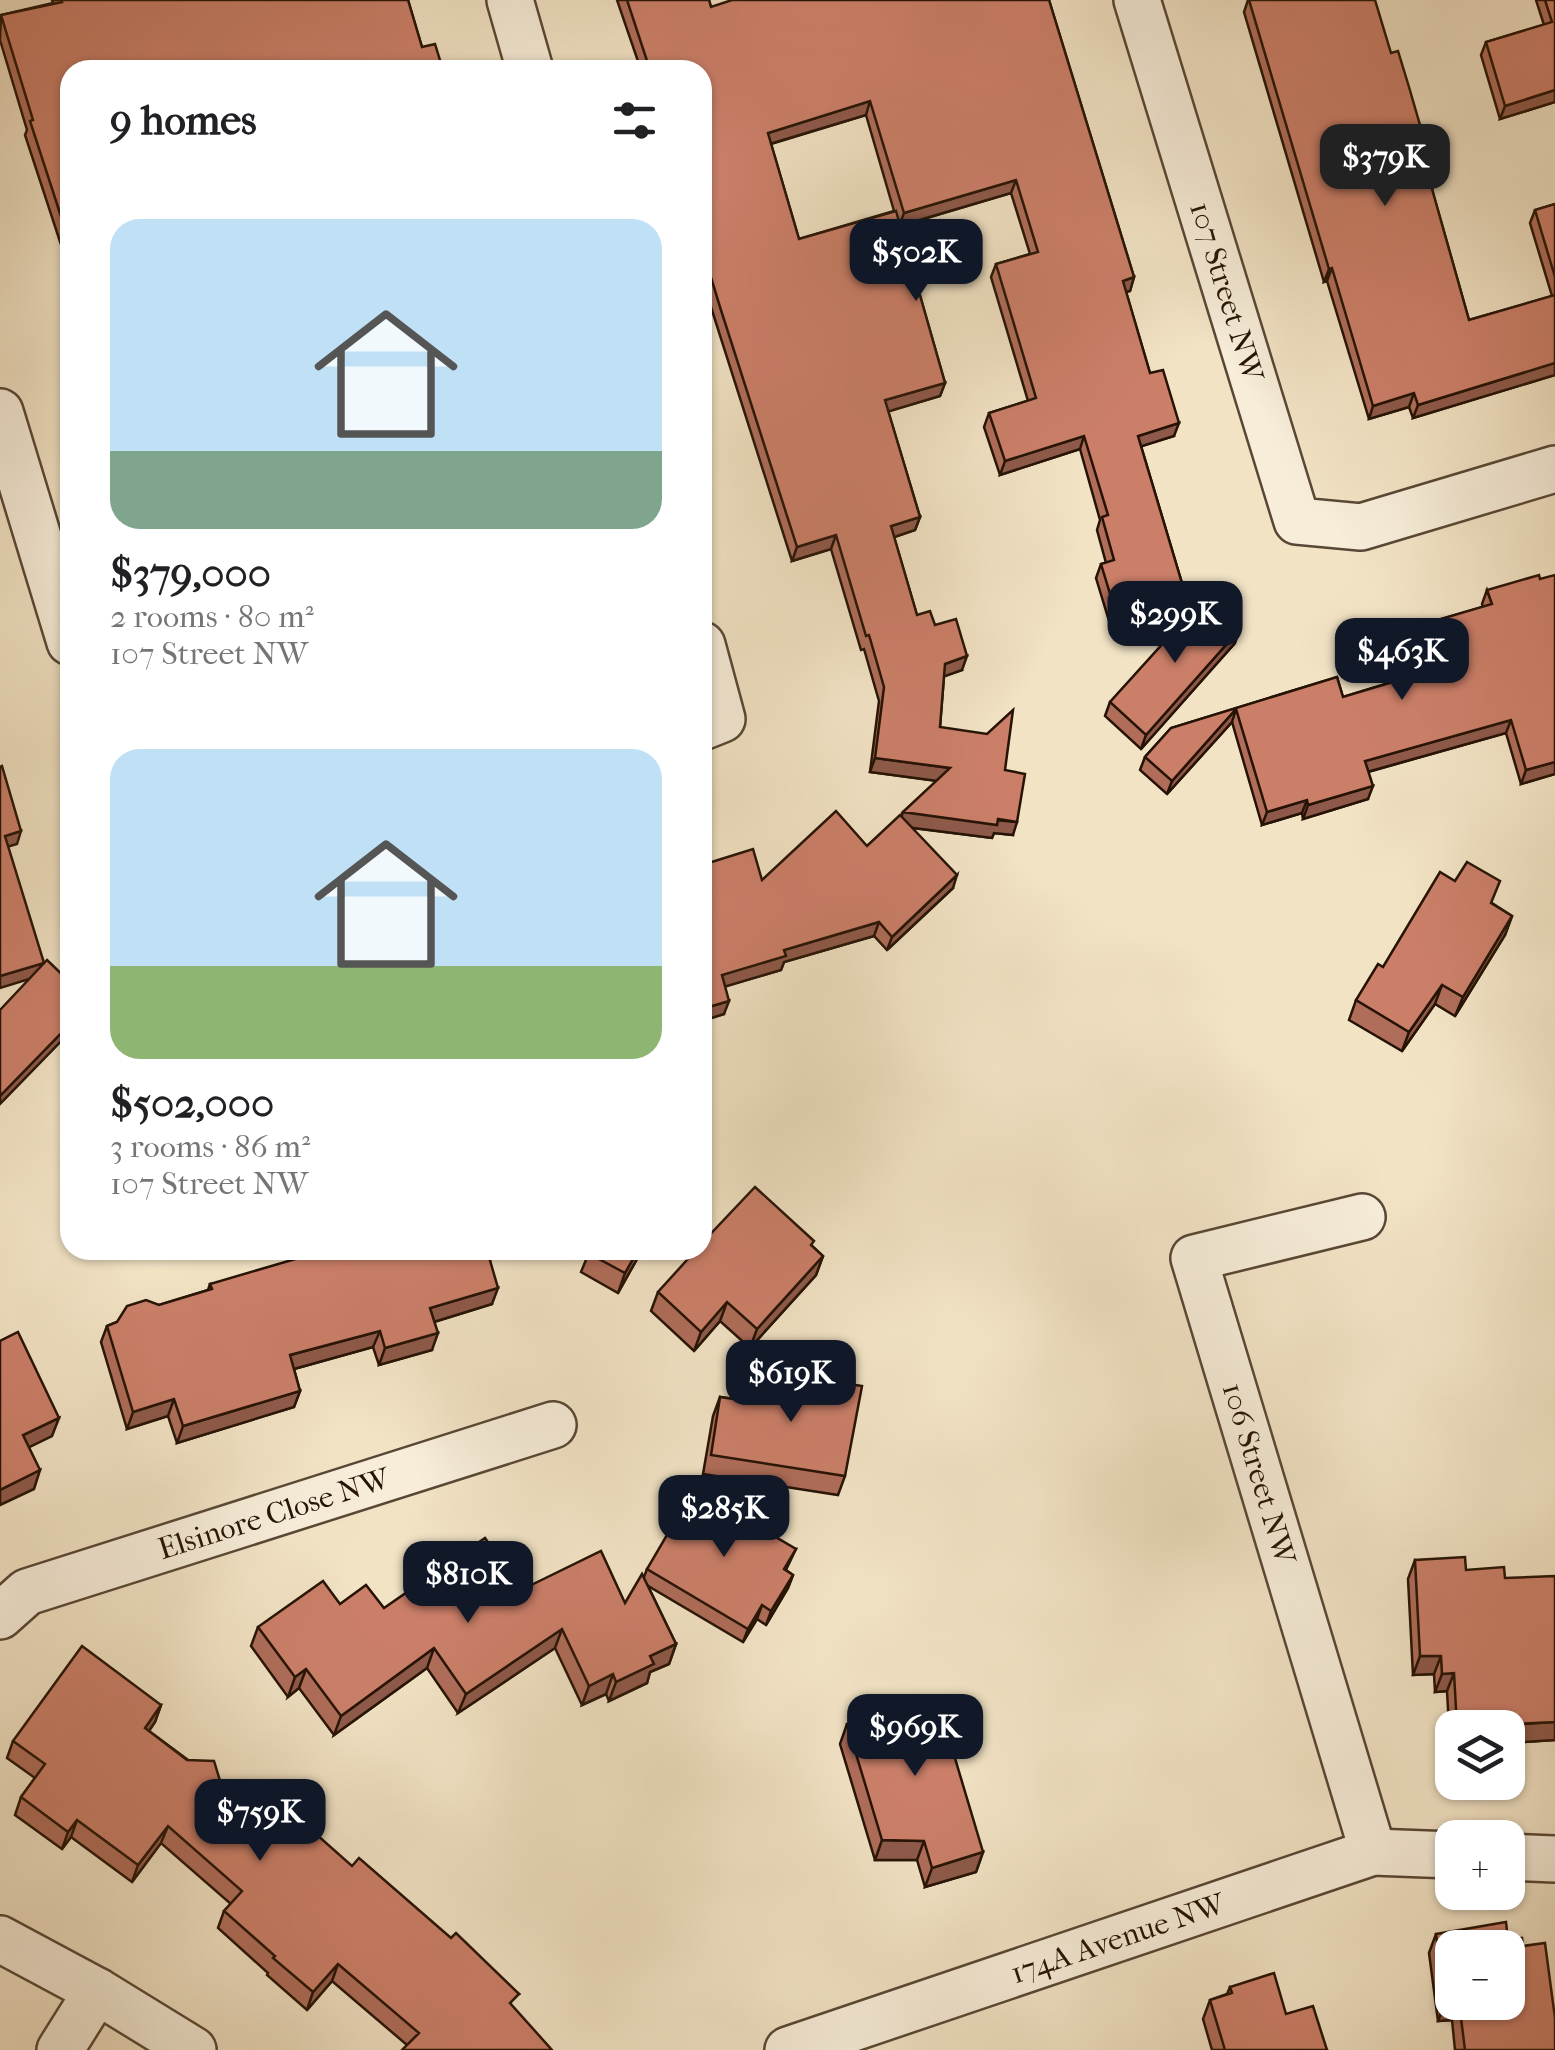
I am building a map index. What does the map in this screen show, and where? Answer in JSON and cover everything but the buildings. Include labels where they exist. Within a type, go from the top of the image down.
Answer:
[{"type":"street","points":[[510,0],[527,60]]},
{"type":"street","name":"107 Street NW","points":[[1137,0],[1297,522],[1362,528],[1555,469]]},
{"type":"street","points":[[0,412],[60,609]]},
{"type":"street","name":"106 Street NW","points":[[1362,1217],[1194,1258],[1374,1852]]},
{"type":"street","name":"Elsinore Close NW","points":[[0,1616],[27,1592],[553,1425]]},
{"type":"street","name":"174A Avenue NW","points":[[788,2050],[1374,1852],[1435,1854]]},
{"type":"street","points":[[1525,1858],[1555,1859]]},
{"type":"street","points":[[0,1939],[193,2050]]},
{"type":"street","points":[[60,2050],[96,1991]]}]
